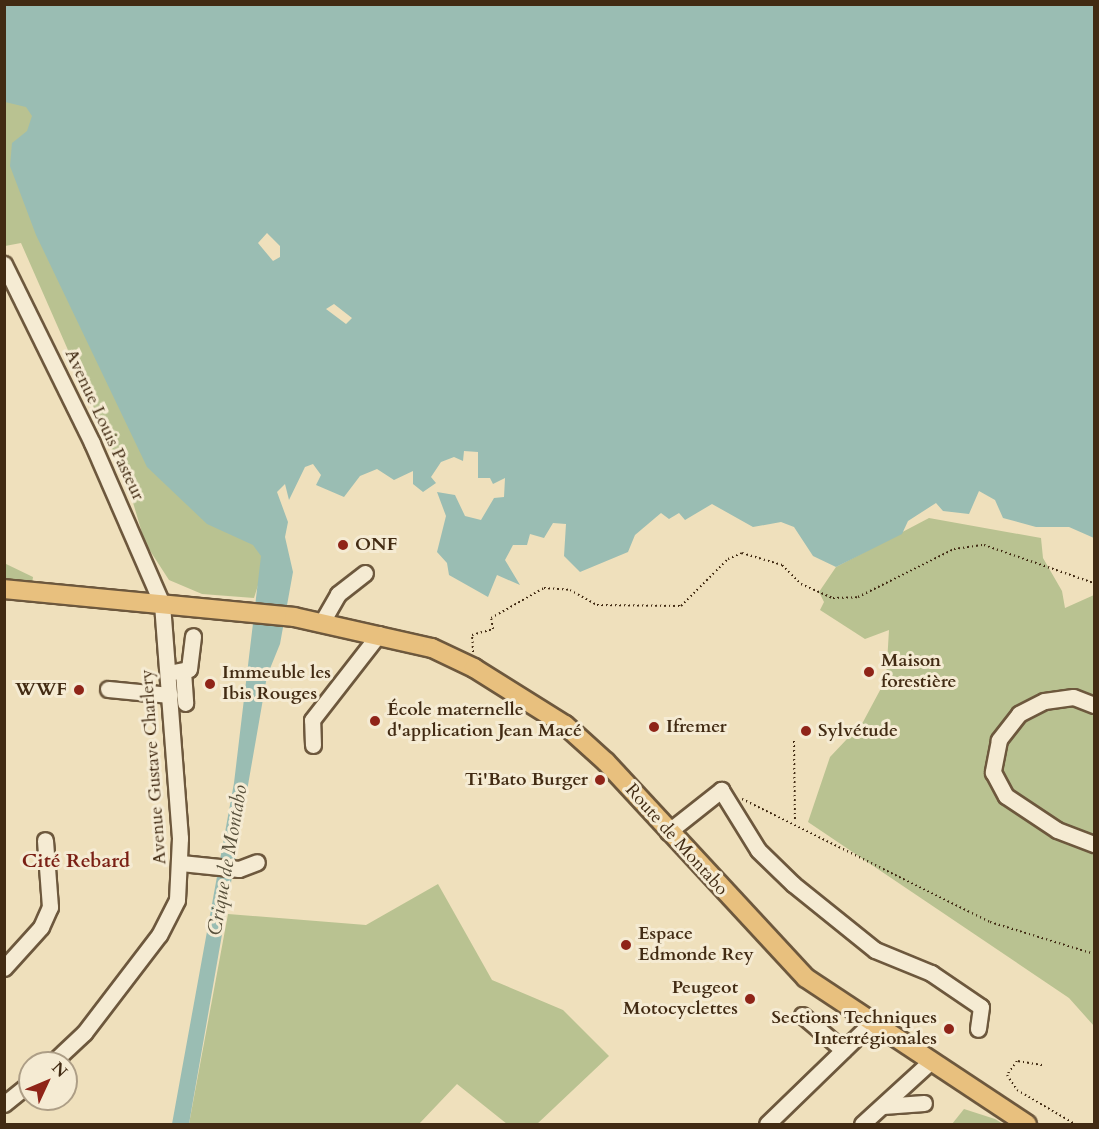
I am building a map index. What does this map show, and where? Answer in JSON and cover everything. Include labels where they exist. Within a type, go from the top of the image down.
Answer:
[{"type":"main road","points":[[4,589],[162,604]]},
{"type":"main road","name":"Route de Montabo","points":[[162,604],[250,612],[322,622],[432,648],[474,668],[565,725],[799,971],[869,1025],[1027,1125]]},
{"type":"street","name":"Avenue Louis Pasteur","points":[[4,264],[92,443],[162,604]]},
{"type":"street","points":[[322,622],[338,594],[365,573]]},
{"type":"street","name":"Avenue Gustave Charlery","points":[[65,1051],[84,1033],[159,935],[177,900],[181,863],[170,694],[175,672],[162,604]]},
{"type":"street","points":[[314,745],[312,720],[379,634]]},
{"type":"street","points":[[185,704],[175,672],[191,666],[193,636]]},
{"type":"street","points":[[108,689],[170,694]]},
{"type":"street","points":[[1095,705],[1073,697],[1044,701],[1019,714],[999,740],[993,772],[1006,796],[1058,830],[1095,844]]},
{"type":"street","points":[[668,832],[721,789],[758,850],[793,884],[875,950],[931,973],[981,1007],[978,1029]]},
{"type":"street","points":[[4,968],[41,927],[50,907],[45,840]]},
{"type":"street","points":[[181,863],[239,869],[257,862]]},
{"type":"street","points":[[802,1015],[843,1050]]},
{"type":"street","points":[[767,1125],[869,1025]]},
{"type":"street","points":[[862,1125],[930,1062]]},
{"type":"street","points":[[4,1104],[18,1093]]},
{"type":"street","points":[[883,1106],[924,1103]]},
{"type":"path","points":[[474,668],[472,635],[493,629],[491,618],[544,588],[570,590],[597,605],[681,606],[707,577],[742,553],[782,564],[801,584],[834,598],[858,597],[954,549],[984,545],[1095,583]]},
{"type":"path","points":[[794,741],[795,823]]},
{"type":"path","points":[[721,789],[795,823],[990,922],[1093,953]]},
{"type":"path","points":[[1042,1065],[1017,1061],[1007,1075],[1017,1090],[1075,1125]]},
{"type":"green space","points":[[5,46],[256,466],[265,563],[254,598],[202,594],[169,580],[145,543],[129,489],[21,243],[5,246]]},
{"type":"green space","points":[[929,518],[1041,538],[1043,558],[1062,591],[1065,608],[1094,595],[1094,1026],[1069,998],[808,822],[830,757],[863,722],[886,679],[889,630],[865,639],[820,610],[824,602],[819,592],[836,567]]},
{"type":"green space","points":[[4,563],[33,577],[32,584],[5,580]]},
{"type":"green space","points":[[438,884],[492,980],[563,1010],[609,1056],[537,1124],[507,1124],[457,1084],[419,1124],[189,1124],[228,914],[366,925]]},
{"type":"green space","points":[[964,1109],[995,1119],[1003,1124],[952,1124]]},
{"type":"water","name":"Crique de Montabo","points":[[5,5],[1094,5],[1094,538],[1069,527],[1036,527],[1003,518],[995,500],[979,491],[969,514],[943,511],[936,503],[908,521],[902,534],[836,567],[813,556],[794,527],[781,522],[753,527],[712,504],[685,520],[679,513],[669,519],[661,513],[635,535],[628,552],[580,572],[564,556],[566,524],[553,523],[544,538],[530,534],[527,545],[513,545],[505,560],[520,585],[497,575],[488,597],[449,575],[447,563],[437,552],[446,516],[437,492],[455,495],[465,516],[481,520],[494,498],[504,497],[505,478],[493,484],[490,478],[478,478],[478,452],[464,451],[463,461],[454,457],[441,462],[431,477],[436,483],[423,492],[413,484],[413,471],[394,480],[377,469],[360,476],[344,497],[316,485],[321,475],[313,464],[305,467],[289,500],[285,484],[277,492],[288,522],[285,537],[293,572],[280,644],[267,676],[189,1124],[172,1124],[234,783],[261,556],[253,545],[207,524],[147,467],[36,235],[10,166],[12,143],[27,131],[32,116],[26,107],[5,102]],"holes":[[[267,233],[280,246],[280,257],[273,261],[258,243]],[[334,304],[352,318],[346,324],[326,309]]]},
{"type":"place","name":"ONF","points":[[343,545]]},
{"type":"place","name":"Maison forestière","points":[[869,672]]},
{"type":"place","name":"Immeuble les Ibis Rouges","points":[[210,684]]},
{"type":"place","name":"WWF","points":[[79,690]]},
{"type":"place","name":"École maternelle d'application Jean Macé","points":[[375,721]]},
{"type":"place","name":"Ifremer","points":[[654,727]]},
{"type":"place","name":"Sylvétude","points":[[806,731]]},
{"type":"place","name":"Ti'Bato Burger","points":[[600,780]]},
{"type":"place","name":"Espace Edmonde Rey","points":[[626,945]]},
{"type":"place","name":"Peugeot Motocyclettes","points":[[750,999]]},
{"type":"place","name":"Sections Techniques Interrégionales","points":[[949,1029]]},
{"type":"district","name":"Cité Rebard","points":[[76,860]]}]
